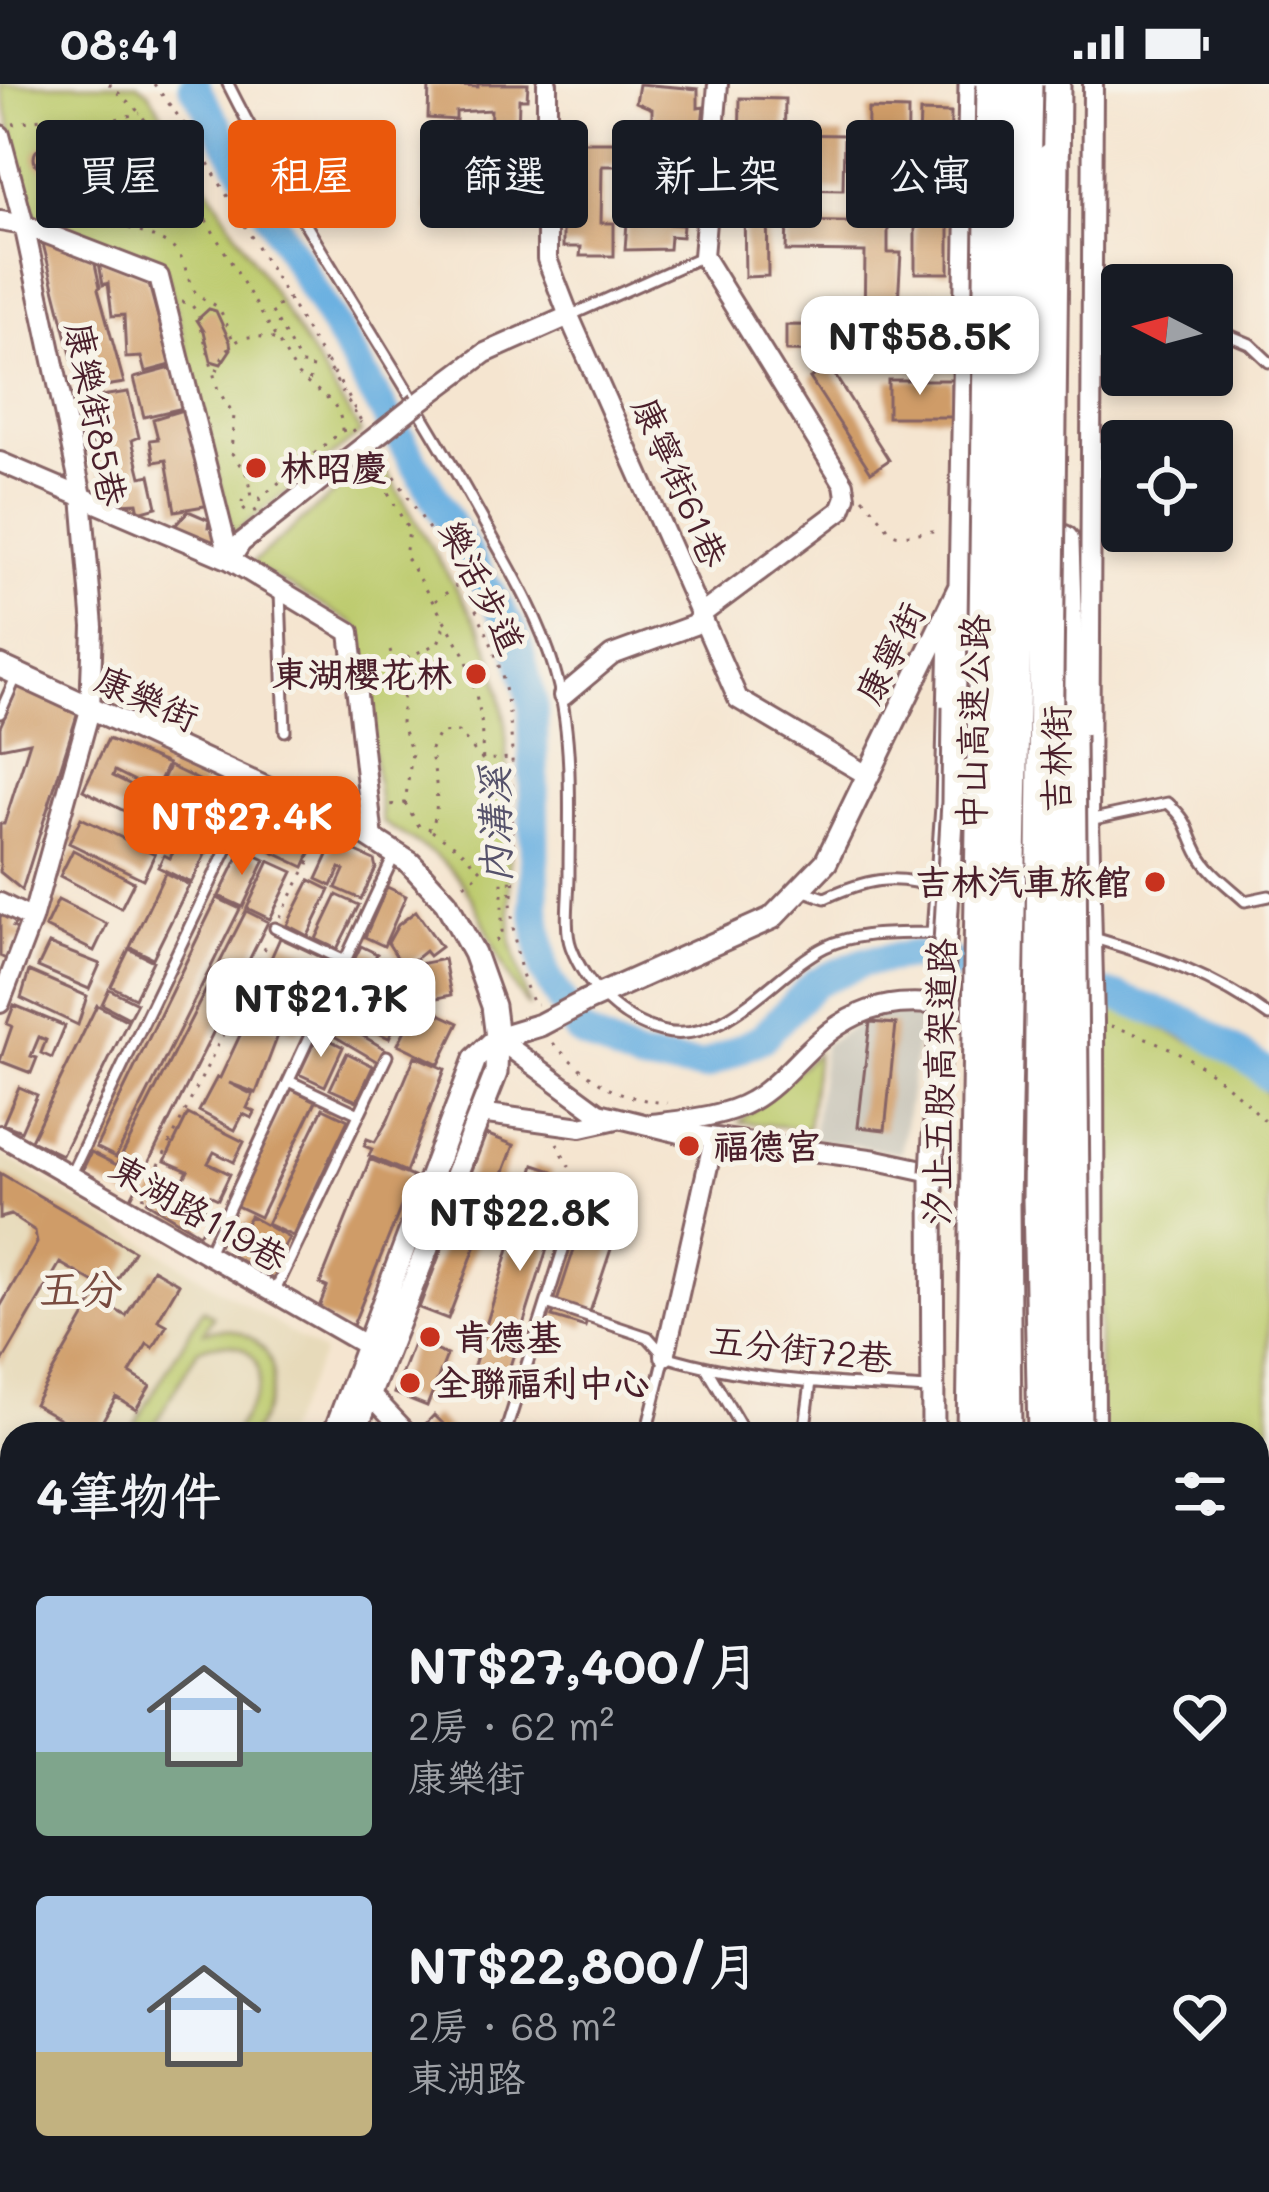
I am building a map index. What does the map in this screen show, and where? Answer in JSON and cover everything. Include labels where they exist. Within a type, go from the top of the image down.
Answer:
[{"type":"highway","name":"汐止五股高架道路","points":[[974,1422],[994,84]]},
{"type":"highway","name":"中山高速公路","points":[[1004,1422],[1003,1178],[1025,84]]},
{"type":"highway","name":"中山高速公路","points":[[1045,1422],[1040,1199],[1053,84]]},
{"type":"highway","points":[[1052,159],[1068,736],[1074,1422]]},
{"type":"street","name":"康寧街61巷","points":[[547,84],[547,259],[739,699],[867,775]]},
{"type":"street","points":[[562,696],[612,655],[694,626],[703,613],[841,510],[846,497],[844,484],[703,256],[718,84]]},
{"type":"street","name":"康寧街","points":[[497,1038],[772,918],[826,862],[960,586],[970,84]]},
{"type":"street","name":"吉林街","points":[[1093,84],[1089,820],[1097,1023],[1095,1422]]},
{"type":"street","name":"康樂街85巷","points":[[0,1004],[32,919],[90,710],[92,627],[82,496],[6,130]]},
{"type":"street","points":[[0,221],[24,225],[159,277],[230,560]]},
{"type":"street","points":[[230,560],[241,543],[485,353],[569,316]]},
{"type":"street","points":[[0,462],[230,560],[350,632],[374,839]]},
{"type":"street","points":[[933,1422],[932,1172],[960,586]]},
{"type":"street","name":"康樂街","points":[[9,670],[374,839],[410,863],[440,895],[474,953],[493,1006],[497,1038]]},
{"type":"street","points":[[0,903],[32,919]]},
{"type":"street","points":[[652,1124],[692,1119],[750,1102],[824,1036],[870,1009],[920,1000],[1097,1023]]},
{"type":"street","points":[[497,1038],[599,1113],[714,1139],[877,1160],[932,1172]]},
{"type":"street","points":[[359,1422],[496,1073],[497,1038]]},
{"type":"street","points":[[338,1422],[475,1059],[497,1038]]},
{"type":"street","points":[[480,1113],[581,1127],[619,1119]]},
{"type":"street","name":"東湖路119巷","points":[[0,1136],[367,1346]]},
{"type":"street","points":[[664,1357],[714,1139]]},
{"type":"street","points":[[367,1346],[371,1395],[397,1422]]},
{"type":"lane","points":[[227,84],[298,215],[418,404],[543,631],[562,696],[569,794],[570,945],[593,998],[664,1032],[698,1030],[721,1022],[827,946],[862,935],[932,933],[941,806],[945,619]]},
{"type":"lane","points":[[569,316],[703,256]]},
{"type":"lane","points":[[1090,327],[1101,327]]},
{"type":"lane","points":[[1233,337],[1250,344],[1269,362]]},
{"type":"lane","points":[[280,590],[285,730]]},
{"type":"lane","points":[[0,713],[9,670]]},
{"type":"lane","points":[[70,1176],[258,784]]},
{"type":"lane","points":[[1089,820],[1168,803],[1188,821],[1198,853],[1229,886],[1246,901],[1269,896]]},
{"type":"lane","points":[[207,1255],[394,854]]},
{"type":"lane","points":[[802,890],[825,898],[851,886],[896,877],[934,888]]},
{"type":"lane","points":[[274,928],[345,961]]},
{"type":"lane","points":[[1093,938],[1175,962],[1269,1016]]},
{"type":"lane","points":[[932,1172],[939,1166],[948,1006]]},
{"type":"lane","points":[[274,1295],[387,1056]]},
{"type":"lane","points":[[289,1081],[359,1114]]},
{"type":"lane","points":[[509,1422],[575,1212]]},
{"type":"lane","name":"五分街72巷","points":[[549,1304],[648,1337],[664,1357],[707,1369],[811,1382],[932,1388]]},
{"type":"lane","points":[[649,1422],[664,1357]]},
{"type":"lane","points":[[707,1369],[738,1422]]},
{"type":"lane","points":[[806,1422],[811,1382]]},
{"type":"path","points":[[109,84],[140,113],[309,386],[331,398],[338,408],[342,431],[259,499],[254,511],[242,506],[233,510]]},
{"type":"path","name":"樂活步道","points":[[154,84],[188,129],[290,299],[369,441],[459,584],[498,662],[506,692],[512,827]]},
{"type":"path","points":[[112,120],[140,113]]},
{"type":"path","points":[[6,130],[36,122]]},
{"type":"path","points":[[125,228],[178,252],[198,296],[217,305],[234,342]]},
{"type":"path","points":[[290,299],[271,310],[301,364],[312,365],[309,386]]},
{"type":"path","points":[[180,302],[190,303],[196,312],[218,390],[234,415],[231,452],[259,499]]},
{"type":"path","points":[[216,377],[224,352],[234,342],[253,334],[279,340]]},
{"type":"path","points":[[325,361],[342,386]]},
{"type":"path","points":[[348,396],[409,531],[405,556],[464,653],[477,692],[484,812],[500,827],[502,838],[502,938],[490,943]]},
{"type":"path","points":[[242,506],[244,497],[252,494]]},
{"type":"path","points":[[846,497],[865,498],[887,532],[902,537],[961,528]]},
{"type":"path","points":[[433,602],[459,584]]},
{"type":"path","points":[[394,664],[438,644],[442,616]]},
{"type":"path","points":[[390,650],[403,699],[401,723],[412,753],[405,803],[419,826],[460,849],[482,872],[461,887]]},
{"type":"path","points":[[431,829],[436,772],[430,751],[439,733],[458,732],[483,760]]},
{"type":"path","points":[[483,760],[511,758]]},
{"type":"path","points":[[390,805],[405,803]]},
{"type":"path","points":[[135,1216],[274,928],[332,820]]},
{"type":"path","points":[[512,827],[514,860]]},
{"type":"path","points":[[512,827],[514,940],[540,1018],[578,1070],[604,1089],[664,1103]]},
{"type":"path","points":[[513,898],[514,867]]},
{"type":"path","points":[[1097,1023],[1161,1040],[1228,1083],[1269,1124]]},
{"type":"path","points":[[543,1121],[574,1176],[575,1212]]},
{"type":"shaded area","points":[[889,1012],[922,1014],[901,1153],[813,1139],[824,1045],[866,1019]]},
{"type":"shaded area","points":[[0,1153],[323,1353],[290,1422],[0,1422]]},
{"type":"green space","points":[[0,84],[137,84],[148,91],[166,120],[36,120],[34,219]]},
{"type":"green space","points":[[204,181],[228,219],[228,228],[233,228],[361,433],[233,534],[166,271],[57,228],[204,228]]},
{"type":"green space","points":[[377,456],[482,632],[494,663],[506,725],[511,942],[529,1007],[508,977],[478,911],[453,871],[382,822],[357,626],[251,564]]},
{"type":"green space","points":[[1110,1006],[1232,1059],[1269,1095],[1269,1422],[1099,1422],[1098,1027]]},
{"type":"green space","points":[[817,1053],[808,1129],[739,1122]]},
{"type":"green space","points":[[203,1309],[213,1316],[204,1332],[239,1332],[269,1359],[273,1371],[270,1396],[258,1422],[240,1422],[259,1382],[254,1360],[239,1347],[219,1344],[198,1350],[156,1422],[136,1422]]},
{"type":"building","points":[[528,84],[527,99],[519,99],[518,120],[491,120],[491,110],[456,112],[456,120],[428,118],[429,85]]},
{"type":"building","points":[[639,84],[698,89],[703,120],[652,120],[652,109],[636,102]]},
{"type":"building","points":[[740,98],[785,99],[785,120],[740,120]]},
{"type":"building","points":[[868,109],[908,110],[908,120],[868,120]]},
{"type":"building","points":[[920,112],[951,113],[951,120],[920,120]]},
{"type":"building","points":[[822,135],[844,135],[843,190],[822,190]]},
{"type":"building","points":[[588,142],[612,142],[612,166],[602,166],[601,223],[612,223],[614,228],[614,256],[580,256],[581,247],[563,247],[563,228],[588,228]]},
{"type":"building","points":[[822,222],[846,222],[846,228],[888,228],[888,253],[901,253],[895,353],[786,351],[786,325],[864,326],[865,252],[786,251],[787,228],[822,228]]},
{"type":"building","points":[[627,228],[683,228],[682,237],[670,236],[669,249],[625,250]]},
{"type":"building","points":[[744,228],[767,228],[768,276],[745,277]]},
{"type":"building","points":[[915,228],[949,228],[949,273],[915,273]]},
{"type":"building","points":[[41,236],[93,255],[124,383],[80,390]]},
{"type":"building","points":[[98,257],[147,277],[171,365],[145,372],[141,357],[126,358],[124,315],[112,316],[108,283],[103,285]]},
{"type":"building","points":[[209,309],[216,311],[230,342],[221,364],[211,361],[197,320]]},
{"type":"building","points":[[829,366],[889,460],[871,472],[810,378]]},
{"type":"building","points":[[171,368],[183,408],[144,417],[134,378]]},
{"type":"building","points":[[888,380],[952,380],[952,417],[888,417]]},
{"type":"building","points":[[128,392],[139,437],[132,440],[141,477],[150,475],[157,507],[139,512],[137,503],[119,504],[116,492],[121,490],[105,493],[89,430],[103,429],[93,414],[103,411],[101,396]]},
{"type":"building","points":[[186,409],[210,505],[175,511],[166,460],[154,462],[150,440],[158,439],[153,419]]},
{"type":"building","points":[[188,511],[219,530],[217,547],[174,527]]},
{"type":"building","points":[[20,682],[79,709],[22,890],[0,872],[0,824],[4,824],[30,742],[0,748],[0,727]]},
{"type":"building","points":[[108,739],[168,764],[155,791],[115,771],[113,776],[154,796],[142,820],[83,790]]},
{"type":"building","points":[[169,766],[205,783],[191,811],[156,794]]},
{"type":"building","points":[[216,784],[241,796],[223,833],[217,830],[191,883],[158,867],[164,855],[170,858],[174,850],[165,846],[178,818],[198,821]]},
{"type":"building","points":[[258,804],[319,834],[304,867],[249,841],[253,834],[245,830]]},
{"type":"building","points":[[81,818],[155,854],[143,879],[69,843]]},
{"type":"building","points":[[334,842],[374,860],[376,868],[361,899],[336,888],[344,870],[340,868],[332,886],[317,879]]},
{"type":"building","points":[[242,849],[265,860],[243,907],[219,896]]},
{"type":"building","points":[[73,850],[134,882],[121,908],[60,876]]},
{"type":"building","points":[[269,861],[293,872],[270,919],[247,908]]},
{"type":"building","points":[[165,873],[189,885],[153,958],[130,947]]},
{"type":"building","points":[[310,880],[330,890],[308,936],[287,925]]},
{"type":"building","points":[[387,887],[406,896],[384,946],[365,937]]},
{"type":"building","points":[[337,895],[359,905],[337,949],[316,939]]},
{"type":"building","points":[[217,898],[240,909],[116,1157],[96,1147]]},
{"type":"building","points":[[58,900],[107,924],[94,951],[45,927]]},
{"type":"building","points":[[0,903],[18,919],[13,927],[24,933],[20,943],[14,939],[6,959],[0,956]]},
{"type":"building","points":[[246,911],[268,922],[131,1198],[81,1173],[91,1152],[117,1165]]},
{"type":"building","points":[[416,911],[441,947],[429,956],[425,951],[404,968],[388,943],[398,925]]},
{"type":"building","points":[[280,938],[327,960],[311,992],[288,981],[269,1020],[248,1010]]},
{"type":"building","points":[[49,944],[100,964],[89,989],[38,967]]},
{"type":"building","points":[[361,946],[377,954],[383,967],[396,974],[393,981],[400,988],[395,1011],[374,1001],[379,990],[347,974]]},
{"type":"building","points":[[129,949],[153,961],[135,998],[111,986]]},
{"type":"building","points":[[444,959],[451,995],[428,1000],[420,964]]},
{"type":"building","points":[[29,971],[87,996],[78,1025],[21,998]]},
{"type":"building","points":[[293,987],[314,996],[297,1033],[276,1023]]},
{"type":"building","points":[[109,989],[137,1003],[129,1018],[102,1004]]},
{"type":"building","points":[[340,990],[398,1018],[389,1038],[331,1010]]},
{"type":"building","points":[[418,1004],[459,1023],[439,1064],[398,1044]]},
{"type":"building","points":[[14,1005],[65,1026],[52,1058],[41,1053],[46,1040],[39,1037],[31,1056],[37,1058],[31,1073],[0,1061]]},
{"type":"building","points":[[97,1005],[128,1021],[62,1155],[31,1140]]},
{"type":"building","points":[[249,1016],[280,1030],[256,1093],[229,1083],[253,1095],[247,1108],[255,1112],[252,1118],[243,1114],[235,1130],[199,1111]]},
{"type":"building","points":[[336,1020],[385,1049],[378,1062],[329,1033]]},
{"type":"building","points":[[870,1022],[896,1024],[885,1130],[858,1127]]},
{"type":"building","points":[[318,1034],[343,1047],[325,1086],[299,1074]]},
{"type":"building","points":[[347,1053],[373,1066],[357,1101],[330,1089]]},
{"type":"building","points":[[415,1056],[445,1069],[406,1172],[369,1156],[372,1149],[364,1146],[367,1139],[375,1142],[388,1120]]},
{"type":"building","points":[[19,1087],[37,1095],[21,1131],[3,1124]]},
{"type":"building","points":[[291,1089],[316,1101],[260,1217],[235,1205]]},
{"type":"building","points":[[323,1108],[348,1120],[293,1236],[267,1224]]},
{"type":"building","points":[[188,1114],[244,1142],[234,1162],[214,1152],[208,1163],[230,1174],[218,1199],[182,1182],[188,1171],[165,1161]]},
{"type":"building","points":[[486,1134],[514,1145],[448,1319],[419,1308]]},
{"type":"building","points":[[370,1159],[413,1177],[351,1330],[316,1315],[327,1287],[320,1284]]},
{"type":"building","points":[[534,1165],[552,1171],[549,1181],[559,1184],[555,1196],[563,1198],[506,1379],[473,1369]]},
{"type":"building","points":[[0,1173],[134,1251],[110,1292],[60,1263],[0,1366],[0,1307],[37,1243],[35,1231],[11,1215],[0,1218]]},
{"type":"building","points":[[160,1181],[212,1213],[199,1234],[147,1202]]},
{"type":"building","points":[[589,1203],[612,1211],[609,1222],[619,1225],[585,1327],[552,1317]]},
{"type":"building","points":[[250,1216],[289,1238],[275,1263],[280,1266],[273,1279],[233,1256],[241,1244],[236,1241],[242,1230],[236,1227],[239,1222],[245,1225]]},
{"type":"building","points":[[153,1269],[179,1284],[158,1320],[167,1325],[153,1348],[147,1344],[130,1373],[150,1386],[136,1409],[116,1397],[102,1422],[63,1422],[34,1404],[95,1298],[126,1316]]},
{"type":"building","points":[[414,1342],[447,1355],[427,1406],[394,1393]]},
{"type":"waterway","name":"內溝溪","points":[[193,84],[515,635],[533,703],[535,907],[544,971],[579,1032],[638,1060],[704,1066],[762,1038],[816,982],[864,962],[912,955],[1120,998],[1191,1024],[1269,1077]]},
{"type":"place","name":"林昭慶","points":[[256,468]]},
{"type":"place","name":"東湖櫻花林","points":[[476,674]]},
{"type":"place","name":"吉林汽車旅館","points":[[1155,882]]},
{"type":"place","name":"福德宮","points":[[689,1146]]},
{"type":"place","name":"肯德基","points":[[430,1337]]},
{"type":"place","name":"全聯福利中心","points":[[410,1383]]},
{"type":"district","name":"五分","points":[[81,1289]]}]
